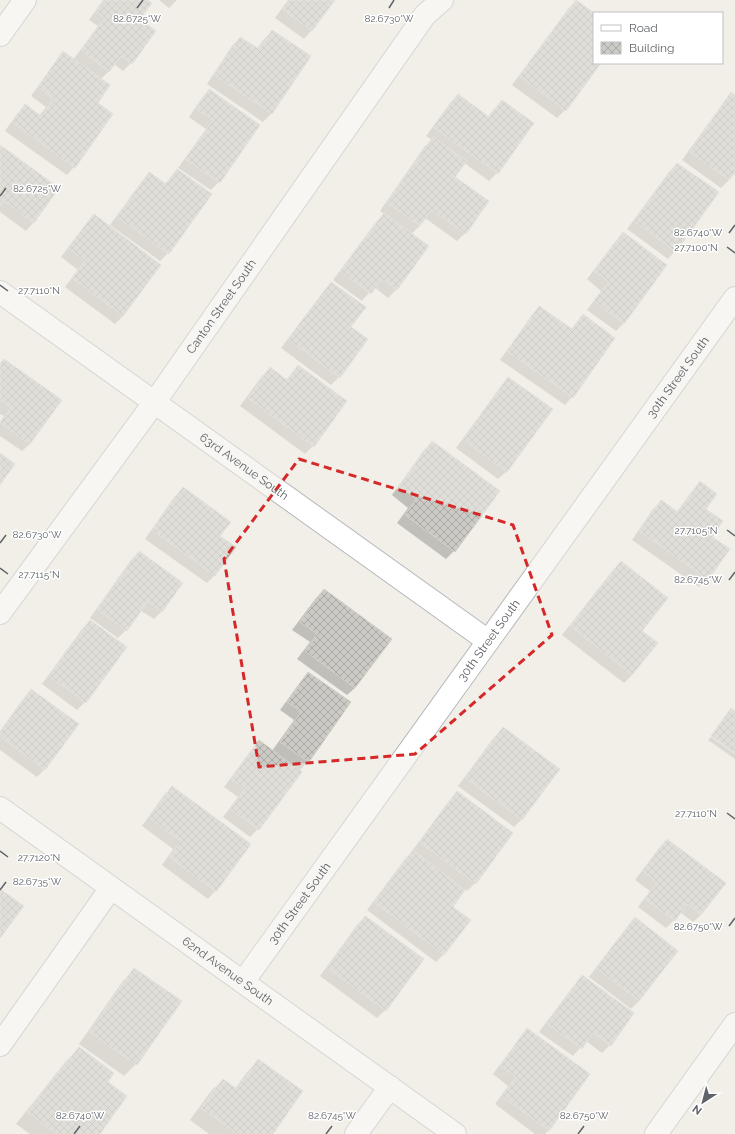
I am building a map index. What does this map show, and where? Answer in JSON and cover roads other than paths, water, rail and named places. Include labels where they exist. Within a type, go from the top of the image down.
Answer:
[{"type":"street","points":[[2,29],[25,0]]},
{"type":"street","name":"Canton Street South","points":[[0,613],[154,403],[425,15],[442,0]]},
{"type":"street","name":"63rd Avenue South","points":[[0,292],[488,641]]},
{"type":"street","name":"30th Street South","points":[[243,982],[735,298]]},
{"type":"street","name":"62nd Avenue South","points":[[0,808],[455,1134]]},
{"type":"street","points":[[0,1046],[112,888]]},
{"type":"street","points":[[656,1134],[735,1024]]},
{"type":"street","points":[[356,1134],[390,1087]]}]
